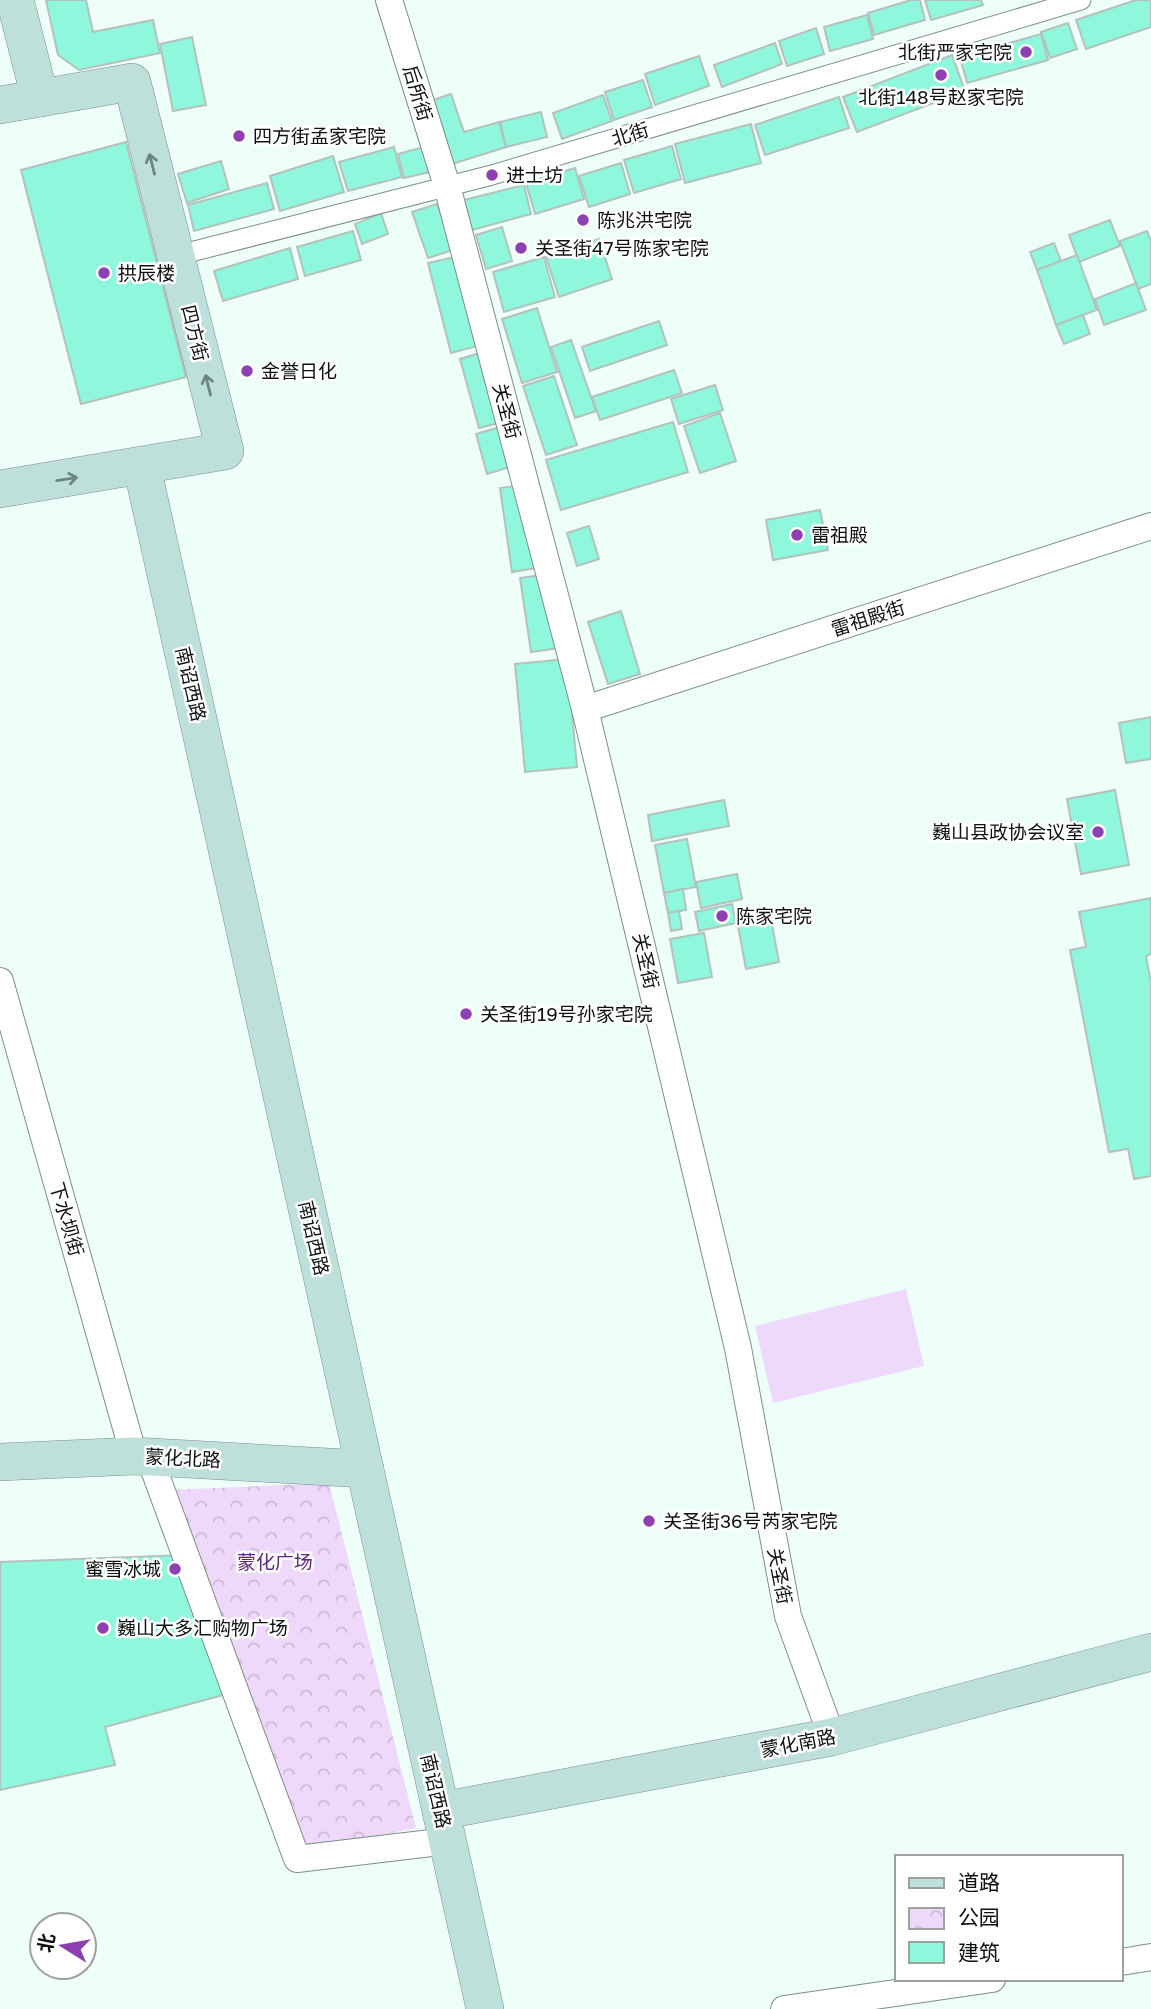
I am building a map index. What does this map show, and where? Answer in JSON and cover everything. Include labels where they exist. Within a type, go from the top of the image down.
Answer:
[{"type":"main road","points":[[15,0],[40,99]]},
{"type":"main road","name":"四方街","points":[[0,105],[132,82],[225,451],[0,489]]},
{"type":"main road","name":"南诏西路","points":[[142,467],[485,2009]]},
{"type":"main road","name":"蒙化北路","points":[[0,1462],[142,1456],[365,1469]]},
{"type":"main road","name":"蒙化南路","points":[[444,1826],[832,1737],[1151,1652]]},
{"type":"street","name":"后所街","points":[[389,0],[447,186]]},
{"type":"street","name":"北街","points":[[175,256],[447,186],[1081,0]]},
{"type":"street","name":"关圣街","points":[[447,186],[585,709],[738,1348],[788,1616],[832,1737]]},
{"type":"street","name":"雷祖殿街","points":[[585,709],[1151,526]]},
{"type":"street","name":"下水坝街","points":[[0,981],[142,1456],[297,1859],[444,1826]]},
{"type":"street","points":[[1123,1962],[1151,1957]]},
{"type":"street","points":[[784,2009],[978,1981]]},
{"type":"green space","points":[[906,1289],[924,1366],[773,1403],[755,1326]]},
{"type":"green space","name":"蒙化广场","points":[[329,1483],[416,1828],[303,1851],[171,1490]]},
{"type":"building","points":[[46,0],[86,0],[93,32],[153,20],[160,53],[79,70],[58,55]]},
{"type":"building","points":[[911,0],[920,0],[925,20],[874,35],[868,13]]},
{"type":"building","points":[[925,0],[981,0],[983,5],[931,20]]},
{"type":"building","points":[[1136,0],[1151,0],[1151,27],[1086,49],[1076,20]]},
{"type":"building","points":[[867,15],[873,39],[830,51],[824,27]]},
{"type":"building","points":[[1068,23],[1077,49],[1050,58],[1041,32]]},
{"type":"building","points":[[816,28],[824,54],[787,66],[779,41]]},
{"type":"building","points":[[1041,34],[1048,60],[967,83],[960,57]]},
{"type":"building","points":[[192,37],[206,105],[173,111],[160,44]]},
{"type":"building","points":[[775,43],[782,64],[722,87],[714,65]]},
{"type":"building","points":[[952,55],[965,91],[857,132],[843,97]]},
{"type":"building","points":[[699,56],[709,86],[655,105],[645,74]]},
{"type":"building","points":[[643,80],[652,107],[614,120],[605,92]]},
{"type":"building","points":[[451,94],[464,132],[499,122],[506,147],[449,165],[427,102]]},
{"type":"building","points":[[603,95],[612,121],[562,139],[553,113]]},
{"type":"building","points":[[839,97],[849,128],[765,155],[755,125]]},
{"type":"building","points":[[541,112],[547,137],[506,147],[500,122]]},
{"type":"building","points":[[751,124],[761,163],[685,183],[675,144]]},
{"type":"building","name":"拱辰楼","points":[[126,142],[186,377],[81,404],[21,170]]},
{"type":"building","points":[[672,146],[681,179],[634,193],[624,160]]},
{"type":"building","points":[[394,147],[402,177],[348,191],[339,162]]},
{"type":"building","points":[[424,147],[430,172],[404,178],[398,154]]},
{"type":"building","points":[[333,156],[344,192],[280,211],[270,176]]},
{"type":"building","points":[[221,161],[229,189],[187,203],[178,174]]},
{"type":"building","points":[[621,163],[630,194],[589,207],[579,176]]},
{"type":"building","points":[[575,168],[584,199],[535,214],[526,183]]},
{"type":"building","points":[[267,183],[274,209],[194,231],[188,205]]},
{"type":"building","points":[[524,185],[531,214],[472,230],[464,200]]},
{"type":"building","points":[[437,204],[453,250],[428,258],[412,212]]},
{"type":"building","points":[[381,213],[388,234],[362,244],[355,224]]},
{"type":"building","points":[[1110,220],[1120,246],[1079,262],[1069,235]]},
{"type":"building","points":[[502,227],[512,261],[486,269],[476,235]]},
{"type":"building","points":[[353,231],[361,260],[305,276],[297,247]]},
{"type":"building","points":[[1147,231],[1151,241],[1151,284],[1138,289],[1120,241]]},
{"type":"building","points":[[599,239],[612,279],[559,297],[546,257]]},
{"type":"building","points":[[1054,243],[1061,261],[1037,270],[1030,252]]},
{"type":"building","points":[[290,248],[298,279],[223,301],[214,271]]},
{"type":"building","points":[[1077,255],[1097,310],[1056,325],[1037,270]]},
{"type":"building","points":[[459,256],[481,345],[451,353],[428,263]]},
{"type":"building","points":[[544,257],[555,297],[504,312],[493,272]]},
{"type":"building","points":[[1136,283],[1146,310],[1104,325],[1095,299]]},
{"type":"building","points":[[537,308],[557,372],[522,383],[502,319]]},
{"type":"building","points":[[1083,315],[1090,334],[1064,344],[1056,325]]},
{"type":"building","points":[[659,321],[667,345],[590,371],[582,347]]},
{"type":"building","points":[[571,340],[596,411],[575,418],[551,347]]},
{"type":"building","points":[[486,351],[506,421],[479,428],[460,359]]},
{"type":"building","points":[[674,370],[682,393],[600,420],[592,397]]},
{"type":"building","points":[[554,376],[577,445],[546,455],[523,386]]},
{"type":"building","points":[[715,385],[723,410],[679,424],[671,399]]},
{"type":"building","points":[[720,413],[736,461],[700,473],[684,426]]},
{"type":"building","points":[[673,422],[688,472],[561,510],[546,460]]},
{"type":"building","points":[[500,427],[510,467],[487,474],[476,434]]},
{"type":"building","points":[[525,485],[537,568],[512,572],[500,488]]},
{"type":"building","name":"雷祖殿","points":[[820,510],[828,550],[773,560],[766,520]]},
{"type":"building","points":[[589,526],[599,559],[577,566],[567,533]]},
{"type":"building","points":[[548,574],[559,648],[531,652],[520,578]]},
{"type":"building","points":[[621,611],[640,674],[608,684],[588,622]]},
{"type":"building","points":[[567,659],[577,767],[525,772],[515,664]]},
{"type":"building","points":[[1151,717],[1151,759],[1126,763],[1119,723]]},
{"type":"building","name":"巍山县政协会议室","points":[[1115,790],[1129,865],[1081,874],[1067,799]]},
{"type":"building","points":[[724,800],[729,826],[652,841],[648,815]]},
{"type":"building","points":[[687,839],[696,887],[664,893],[655,845]]},
{"type":"building","points":[[737,874],[742,899],[701,908],[696,882]]},
{"type":"building","points":[[683,889],[686,910],[668,913],[664,893]]},
{"type":"building","points":[[1151,898],[1151,954],[1146,956],[1151,983],[1151,1176],[1134,1179],[1128,1149],[1109,1152],[1070,950],[1086,947],[1079,912]]},
{"type":"building","points":[[732,904],[736,923],[699,931],[695,912]]},
{"type":"building","points":[[769,909],[779,962],[746,969],[736,915]]},
{"type":"building","points":[[679,911],[682,929],[671,931],[668,913]]},
{"type":"building","points":[[704,933],[712,977],[678,983],[670,939]]},
{"type":"building","name":"巍山大多汇购物广场","points":[[185,1555],[227,1694],[105,1727],[115,1765],[0,1790],[0,1562]]},
{"type":"place","name":"北街严家宅院","points":[[1026,52]]},
{"type":"place","name":"北街148号赵家宅院","points":[[941,75]]},
{"type":"place","name":"四方街孟家宅院","points":[[239,136]]},
{"type":"place","name":"进士坊","points":[[492,175]]},
{"type":"place","name":"陈兆洪宅院","points":[[583,220]]},
{"type":"place","name":"关圣街47号陈家宅院","points":[[521,248]]},
{"type":"place","name":"拱辰楼","points":[[104,273]]},
{"type":"place","name":"金誉日化","points":[[247,371]]},
{"type":"place","name":"雷祖殿","points":[[797,535]]},
{"type":"place","name":"巍山县政协会议室","points":[[1098,832]]},
{"type":"place","name":"陈家宅院","points":[[722,916]]},
{"type":"place","name":"关圣街19号孙家宅院","points":[[466,1014]]},
{"type":"place","name":"关圣街36号芮家宅院","points":[[649,1521]]},
{"type":"place","name":"蜜雪冰城","points":[[175,1569]]},
{"type":"place","name":"巍山大多汇购物广场","points":[[103,1628]]}]
